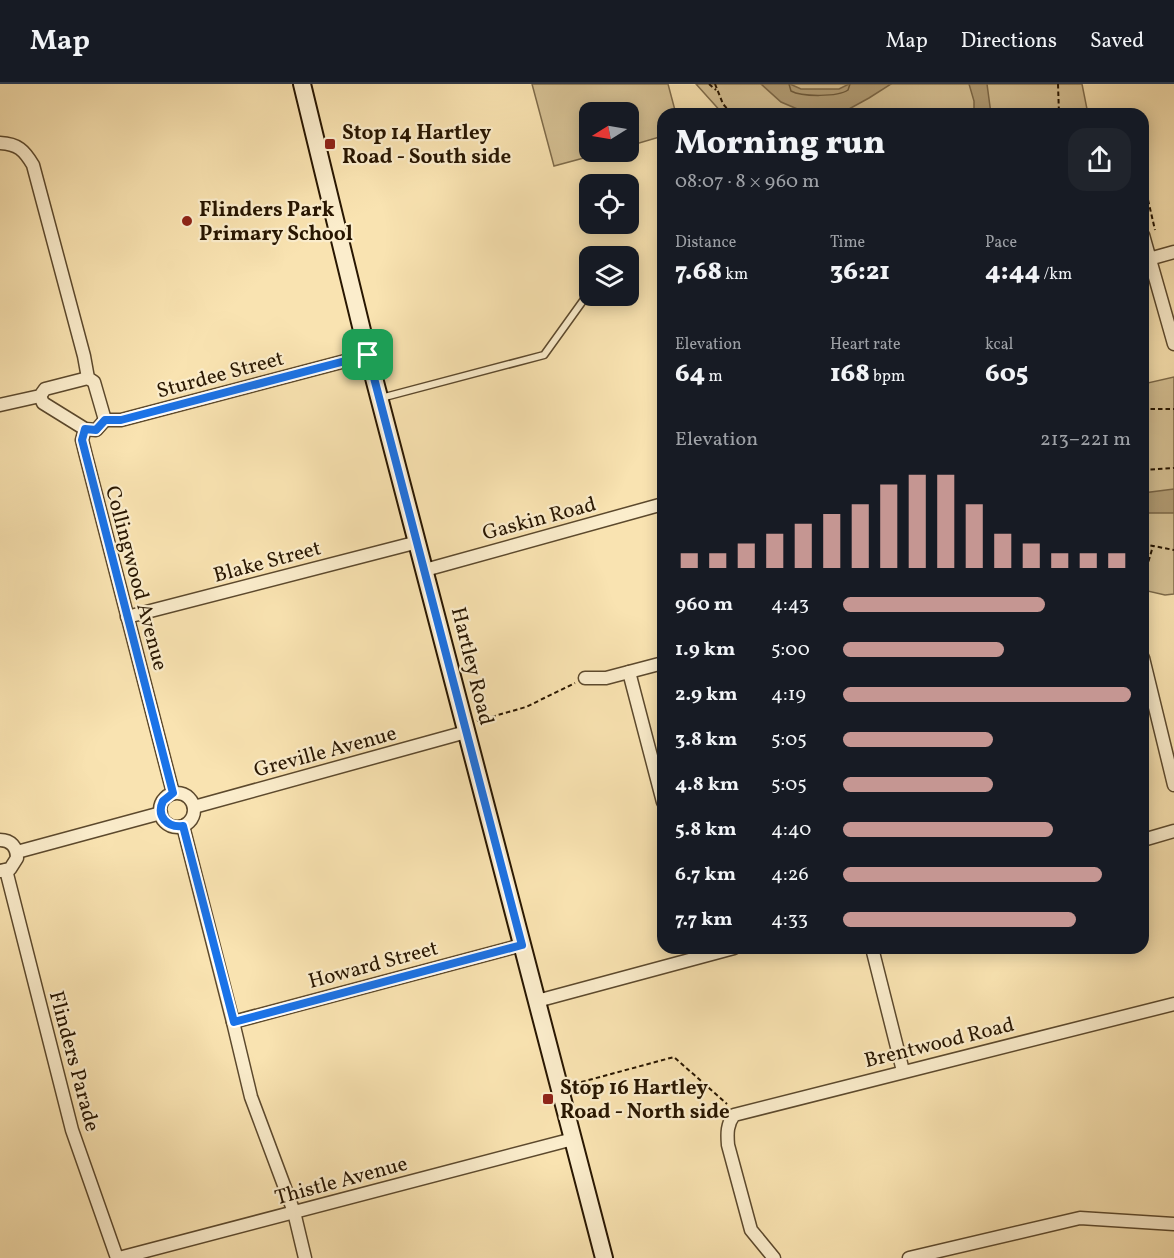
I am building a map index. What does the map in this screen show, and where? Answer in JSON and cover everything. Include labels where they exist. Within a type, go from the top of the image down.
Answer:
[{"type":"street","name":"Hartley Road","points":[[302,84],[368,355],[604,1258]]},
{"type":"street","points":[[0,143],[14,144],[25,152],[33,165],[88,378],[94,382],[105,420]]},
{"type":"street","points":[[1174,252],[1149,259],[1174,340]]},
{"type":"street","name":"Sturdee Street","points":[[85,429],[96,430],[105,420],[121,420],[368,355]]},
{"type":"street","points":[[0,405],[40,396],[45,389],[88,378]]},
{"type":"street","points":[[40,396],[43,403],[85,429]]},
{"type":"street","name":"Collingwood Avenue","points":[[85,429],[82,440],[173,793]]},
{"type":"street","name":"Gaskin Road","points":[[425,570],[657,506]]},
{"type":"street","name":"Blake Street","points":[[127,617],[418,542]]},
{"type":"street","points":[[585,678],[606,678],[657,665]]},
{"type":"street","points":[[629,672],[657,779]]},
{"type":"street","points":[[1149,683],[1174,785]]},
{"type":"street","name":"Greville Avenue","points":[[194,807],[465,728]]},
{"type":"street","points":[[173,793],[185,795],[194,807],[193,816],[183,826],[169,825],[163,820],[161,813],[163,801],[173,793]]},
{"type":"street","points":[[17,852],[161,813]]},
{"type":"street","points":[[183,826],[234,1022],[250,1097],[294,1212],[305,1258]]},
{"type":"street","points":[[1149,838],[1174,831]]},
{"type":"street","points":[[0,840],[9,842],[17,852],[14,866],[3,871]]},
{"type":"street","name":"Flinders Parade","points":[[3,871],[72,1130],[118,1258]]},
{"type":"street","name":"Howard Street","points":[[234,1022],[522,945]]},
{"type":"street","points":[[537,1001],[696,954]]},
{"type":"street","points":[[874,954],[903,1071]]},
{"type":"street","name":"Brentwood Road","points":[[774,1258],[751,1230],[728,1145],[729,1121],[734,1115],[1174,1004]]},
{"type":"street","name":"Thistle Avenue","points":[[118,1258],[573,1139]]},
{"type":"street","points":[[909,1258],[1080,1218],[1174,1224]]},
{"type":"lane","points":[[380,398],[544,355],[579,306]]},
{"type":"path","points":[[709,84],[718,92]]},
{"type":"path","points":[[715,84],[727,108]]},
{"type":"path","points":[[1058,84],[1059,108]]},
{"type":"path","points":[[1149,206],[1156,239]]},
{"type":"path","points":[[1149,409],[1174,409]]},
{"type":"path","points":[[1149,470],[1174,468]]},
{"type":"path","points":[[1149,545],[1174,550]]},
{"type":"path","points":[[1149,560],[1153,546]]},
{"type":"path","points":[[465,728],[526,707],[585,678]]},
{"type":"path","points":[[560,1088],[674,1057],[727,1104]]},
{"type":"shaded area","points":[[532,84],[668,84],[674,108],[657,108],[657,138],[639,143],[639,102],[579,102],[579,159],[554,166]]},
{"type":"shaded area","points":[[696,84],[1082,84],[1087,108],[718,108]]},
{"type":"shaded area","points":[[1174,377],[1174,594],[1165,595],[1149,591],[1149,383]]},
{"type":"water","points":[[761,84],[790,84],[801,89],[839,89],[849,84],[891,84],[851,108],[795,108],[781,102]]},
{"type":"water","points":[[969,84],[987,84],[990,108],[974,108]]},
{"type":"water","points":[[1174,489],[1174,513],[1149,513],[1149,492]]},
{"type":"place","name":"Stop 14 Hartley Road - South side","points":[[330,144]]},
{"type":"place","name":"Flinders Park Primary School","points":[[187,221]]},
{"type":"place","name":"Stop 16 Hartley Road - North side","points":[[548,1099]]},
{"type":"route","points":[[368,355],[522,945],[234,1022],[183,826],[169,825],[163,820],[161,813],[163,801],[173,793],[82,440],[85,429],[96,430],[105,420],[121,420],[368,355]]}]
